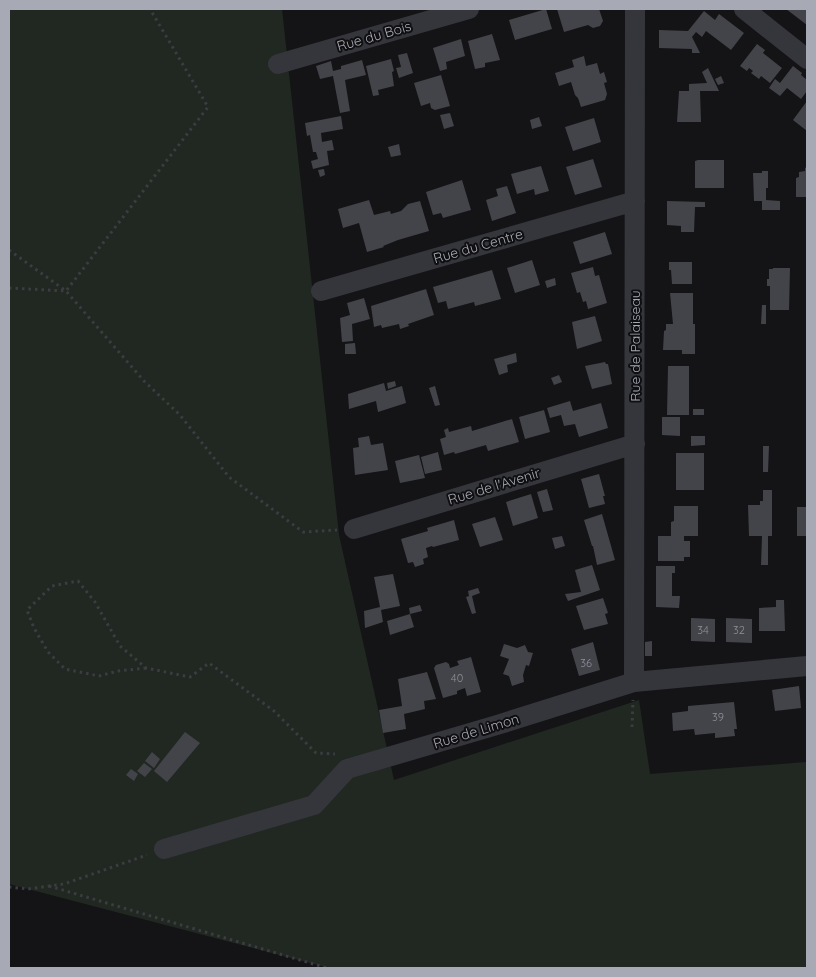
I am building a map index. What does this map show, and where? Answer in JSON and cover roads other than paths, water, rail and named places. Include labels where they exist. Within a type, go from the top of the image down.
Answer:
[{"type":"street","name":"Rue du Bois","points":[[278,64],[469,9]]},
{"type":"street","name":"Rue de Palaiseau","points":[[634,682],[636,9]]},
{"type":"street","points":[[744,9],[807,58]]},
{"type":"street","name":"Rue du Centre","points":[[321,291],[635,201]]},
{"type":"street","name":"Rue de l'Avenir","points":[[354,529],[635,444]]},
{"type":"street","name":"Rue de Limon","points":[[164,849],[314,805],[347,769],[634,682],[807,666]]}]
